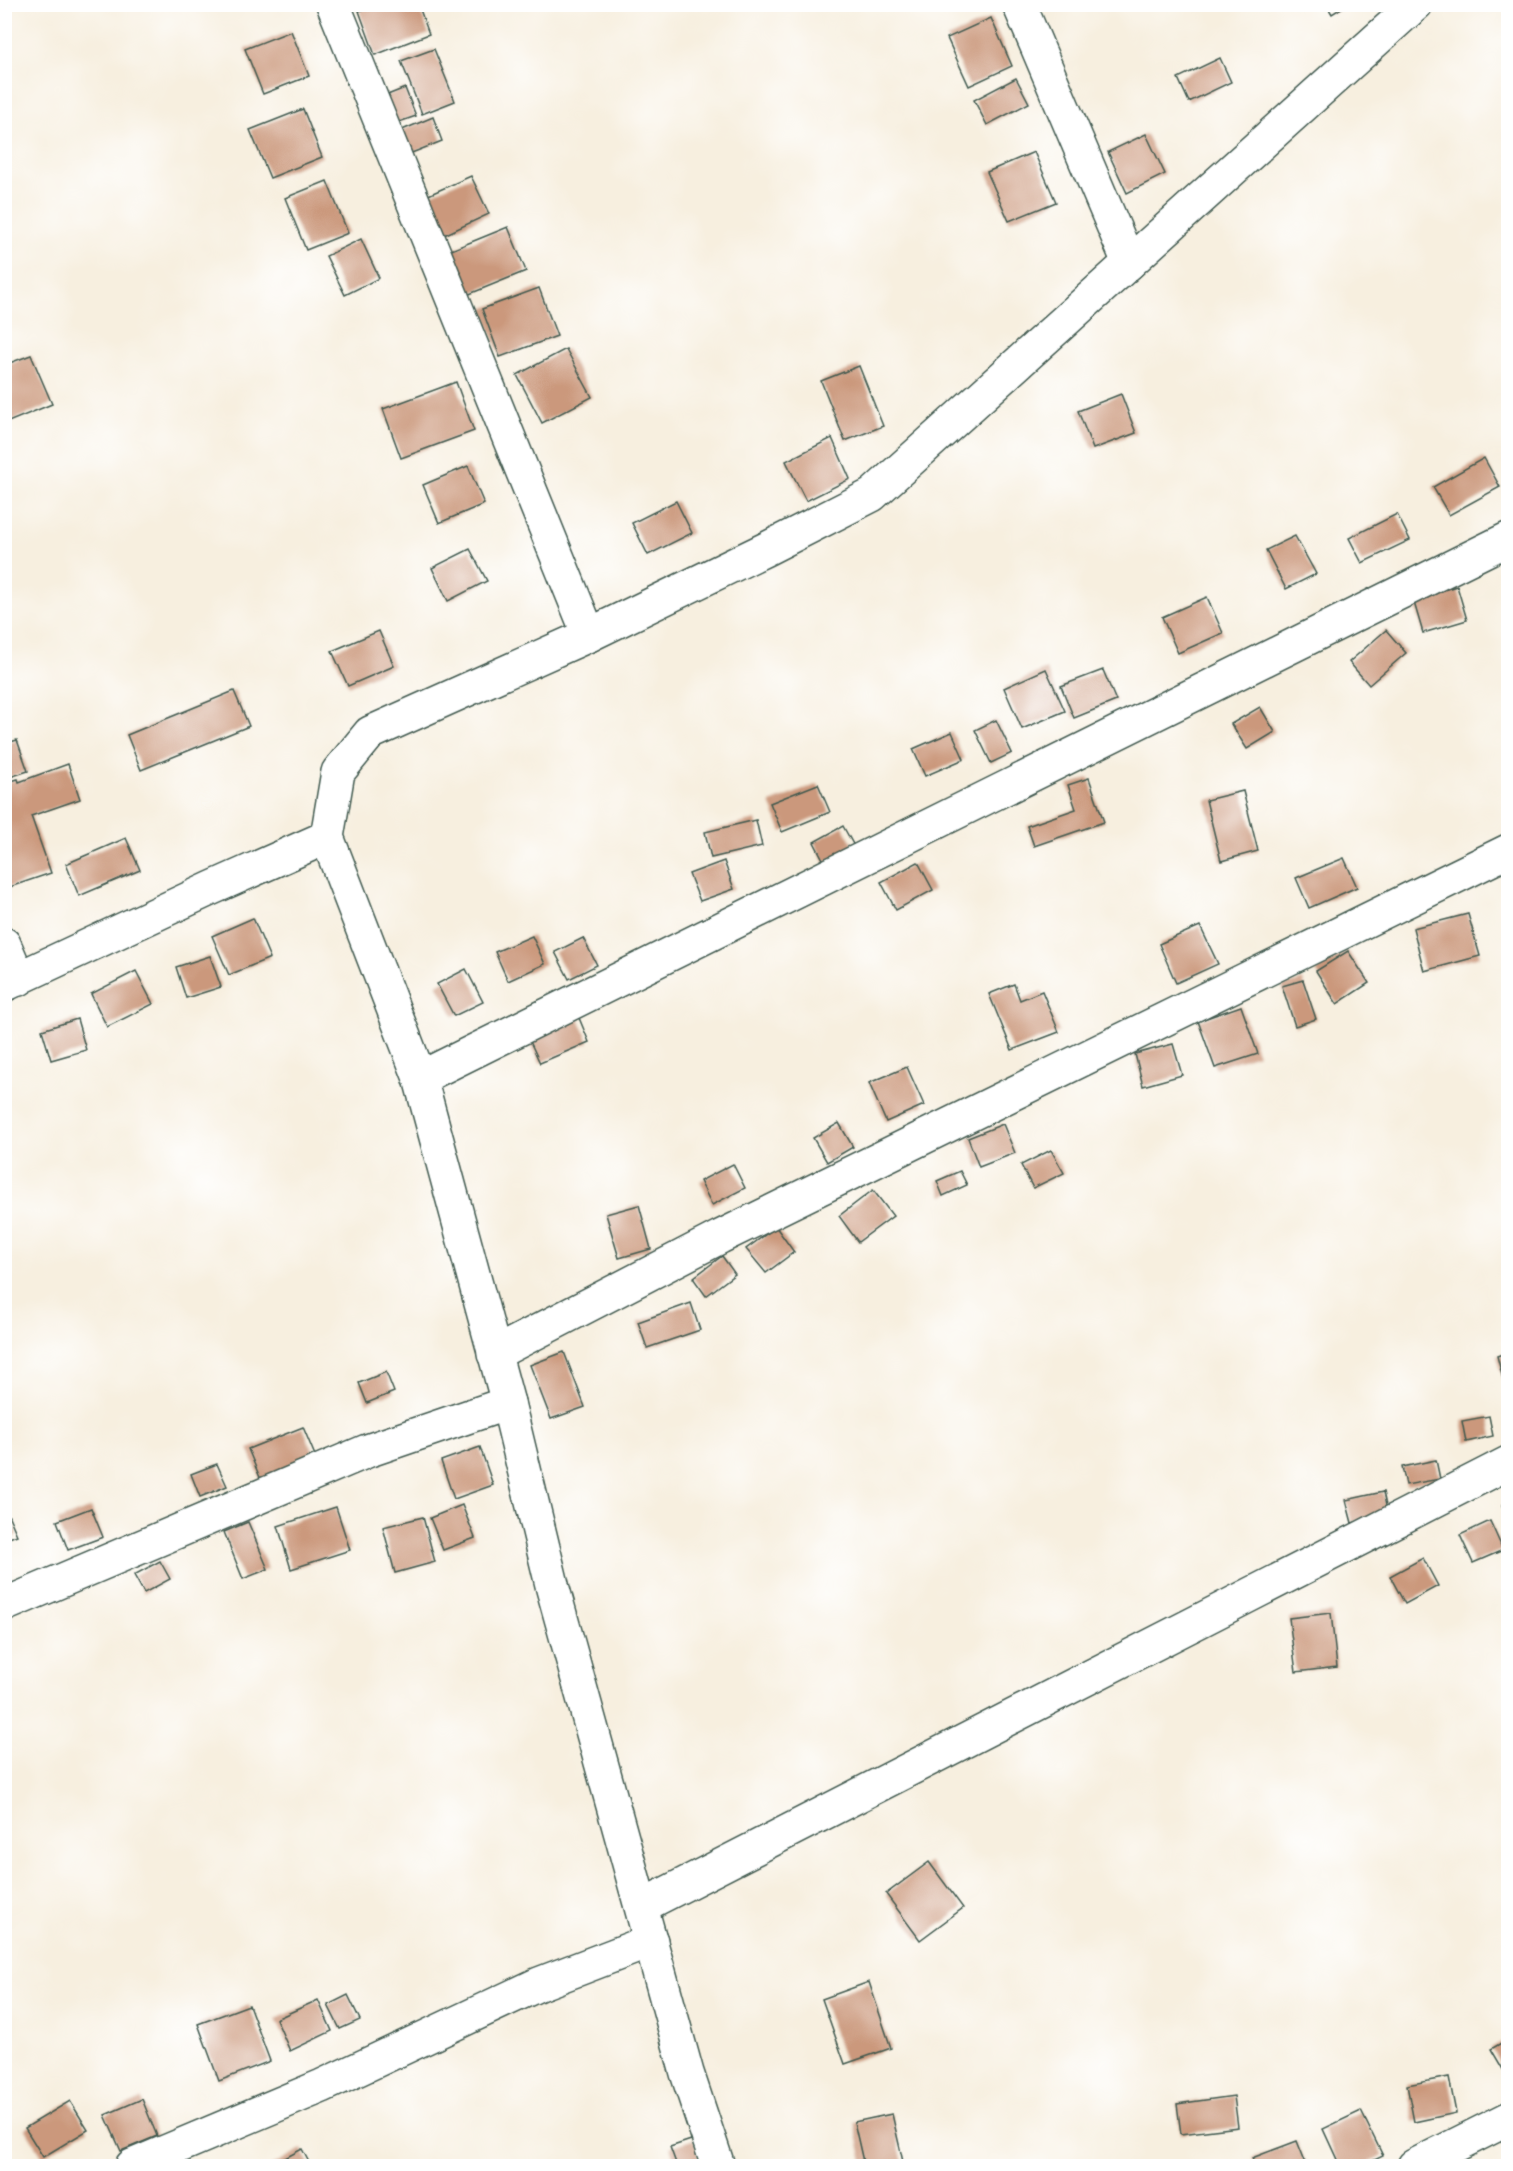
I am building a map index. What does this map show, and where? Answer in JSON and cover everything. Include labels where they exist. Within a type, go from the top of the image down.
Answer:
[{"type":"street","points":[[333,4],[589,634]]},
{"type":"street","points":[[1018,4],[1129,263]]},
{"type":"street","points":[[718,2166],[687,2073],[553,1589],[508,1403],[420,1078],[327,837],[338,772],[370,733],[589,634],[872,495],[1416,4]]},
{"type":"street","points":[[420,1078],[1509,539]]},
{"type":"street","points":[[4,944],[12,982],[327,837]]},
{"type":"street","points":[[494,1354],[720,1237],[1509,851]]},
{"type":"street","points":[[4,1605],[367,1451],[508,1403]]},
{"type":"street","points":[[642,1906],[1509,1463]]},
{"type":"street","points":[[132,2166],[322,2086],[539,1984],[651,1941]]},
{"type":"street","points":[[1414,2166],[1509,2119]]},
{"type":"building","points":[[375,4],[418,4],[429,34],[375,55],[359,11]]},
{"type":"building","points":[[1326,4],[1348,4],[1332,14]]},
{"type":"building","points":[[991,18],[1012,66],[969,86],[947,38]]},
{"type":"building","points":[[291,31],[309,76],[263,94],[245,49]]},
{"type":"building","points":[[434,49],[455,101],[422,114],[401,61]]},
{"type":"building","points":[[1220,58],[1231,82],[1189,102],[1178,78]]},
{"type":"building","points":[[1016,78],[1029,103],[987,125],[974,100]]},
{"type":"building","points":[[405,88],[416,116],[396,123],[385,96]]},
{"type":"building","points":[[303,109],[322,157],[270,178],[250,130]]},
{"type":"building","points":[[433,117],[442,141],[404,156],[395,133]]},
{"type":"building","points":[[1146,134],[1165,174],[1127,193],[1108,152]]},
{"type":"building","points":[[1034,152],[1056,202],[1009,221],[987,172]]},
{"type":"building","points":[[471,176],[489,214],[442,236],[424,197]]},
{"type":"building","points":[[327,181],[348,233],[306,250],[285,198]]},
{"type":"building","points":[[508,227],[526,271],[467,295],[449,251]]},
{"type":"building","points":[[361,239],[379,278],[345,295],[326,256]]},
{"type":"building","points":[[539,288],[557,336],[500,357],[482,309]]},
{"type":"building","points":[[566,349],[592,397],[542,423],[517,375]]},
{"type":"building","points":[[31,355],[52,404],[6,423],[4,365]]},
{"type":"building","points":[[859,366],[883,426],[845,441],[821,381]]},
{"type":"building","points":[[456,382],[474,431],[401,458],[383,409]]},
{"type":"building","points":[[1121,394],[1136,433],[1093,449],[1078,411]]},
{"type":"building","points":[[832,438],[850,479],[806,501],[786,461]]},
{"type":"building","points":[[1484,458],[1500,487],[1449,515],[1433,487]]},
{"type":"building","points":[[468,466],[484,504],[439,523],[423,485]]},
{"type":"building","points":[[676,501],[692,533],[648,555],[632,523]]},
{"type":"building","points":[[1397,514],[1410,540],[1362,563],[1349,538]]},
{"type":"building","points":[[1295,536],[1316,574],[1286,589],[1266,550]]},
{"type":"building","points":[[470,549],[487,581],[448,601],[432,568]]},
{"type":"building","points":[[1457,586],[1467,620],[1423,633],[1413,599]]},
{"type":"building","points":[[1207,597],[1223,633],[1178,653],[1162,617]]},
{"type":"building","points":[[1386,630],[1406,653],[1369,685],[1349,662]]},
{"type":"building","points":[[379,631],[394,666],[348,686],[332,651]]},
{"type":"building","points":[[1046,669],[1065,711],[1022,729],[1004,688]]},
{"type":"building","points":[[1103,670],[1116,701],[1074,718],[1061,686]]},
{"type":"building","points":[[234,691],[249,726],[141,770],[127,735]]},
{"type":"building","points":[[1260,707],[1275,732],[1247,749],[1231,724]]},
{"type":"building","points":[[996,720],[1012,753],[991,763],[975,730]]},
{"type":"building","points":[[952,732],[964,759],[925,776],[913,749]]},
{"type":"building","points":[[17,740],[28,771],[4,779],[4,744]]},
{"type":"building","points":[[68,764],[80,799],[31,816],[51,873],[4,889],[4,783],[18,779],[19,782]]},
{"type":"building","points":[[1089,778],[1104,822],[1034,846],[1027,826],[1076,809],[1068,785]]},
{"type":"building","points":[[818,784],[830,812],[782,832],[770,803]]},
{"type":"building","points":[[1243,791],[1258,851],[1221,861],[1206,800]]},
{"type":"building","points":[[756,820],[762,846],[711,858],[705,832]]},
{"type":"building","points":[[843,826],[855,848],[825,863],[814,842]]},
{"type":"building","points":[[126,838],[140,870],[79,896],[66,864]]},
{"type":"building","points":[[1344,858],[1357,887],[1309,908],[1296,878]]},
{"type":"building","points":[[724,861],[734,889],[700,901],[689,874]]},
{"type":"building","points":[[918,862],[933,890],[896,910],[881,882]]},
{"type":"building","points":[[1468,914],[1480,956],[1424,971],[1413,928]]},
{"type":"building","points":[[253,918],[270,958],[229,975],[212,936]]},
{"type":"building","points":[[1200,926],[1218,964],[1176,983],[1159,944]]},
{"type":"building","points":[[532,936],[545,964],[508,981],[495,952]]},
{"type":"building","points":[[583,938],[597,965],[569,979],[555,952]]},
{"type":"building","points":[[1348,951],[1369,983],[1337,1004],[1316,971]]},
{"type":"building","points":[[210,956],[221,987],[186,998],[176,967]]},
{"type":"building","points":[[466,969],[483,1002],[454,1016],[437,984]]},
{"type":"building","points":[[136,971],[153,1004],[107,1027],[91,994]]},
{"type":"building","points":[[1303,980],[1316,1019],[1295,1026],[1282,986]]},
{"type":"building","points":[[1014,984],[1020,1000],[1042,991],[1059,1032],[1012,1050],[989,994]]},
{"type":"building","points":[[1241,1006],[1258,1054],[1215,1068],[1198,1021]]},
{"type":"building","points":[[577,1013],[589,1042],[540,1063],[527,1035]]},
{"type":"building","points":[[77,1019],[86,1050],[51,1060],[42,1030]]},
{"type":"building","points":[[1173,1044],[1182,1075],[1143,1086],[1135,1054]]},
{"type":"building","points":[[907,1067],[924,1105],[886,1122],[869,1083]]},
{"type":"building","points":[[839,1123],[853,1147],[827,1162],[813,1138]]},
{"type":"building","points":[[1003,1124],[1015,1153],[979,1167],[968,1138]]},
{"type":"building","points":[[1051,1150],[1064,1173],[1033,1188],[1021,1165]]},
{"type":"building","points":[[733,1164],[745,1188],[712,1205],[700,1181]]},
{"type":"building","points":[[960,1171],[967,1185],[943,1196],[937,1181]]},
{"type":"building","points":[[873,1190],[893,1216],[858,1242],[839,1216]]},
{"type":"building","points":[[639,1205],[651,1249],[619,1258],[606,1214]]},
{"type":"building","points":[[776,1227],[794,1252],[766,1273],[746,1249]]},
{"type":"building","points":[[722,1256],[735,1274],[706,1296],[693,1278]]},
{"type":"building","points":[[691,1303],[700,1330],[647,1348],[638,1322]]},
{"type":"building","points":[[564,1352],[585,1407],[551,1419],[530,1365]]},
{"type":"building","points":[[1508,1352],[1508,1398],[1497,1356]]},
{"type":"building","points":[[386,1372],[394,1392],[367,1403],[359,1383]]},
{"type":"building","points":[[1489,1416],[1493,1436],[1466,1442],[1462,1421]]},
{"type":"building","points":[[303,1427],[319,1465],[264,1487],[248,1449]]},
{"type":"building","points":[[480,1447],[493,1485],[454,1499],[441,1461]]},
{"type":"building","points":[[1436,1460],[1440,1479],[1406,1485],[1402,1467]]},
{"type":"building","points":[[217,1464],[227,1486],[200,1497],[191,1474]]},
{"type":"building","points":[[1383,1492],[1388,1515],[1352,1523],[1346,1500]]},
{"type":"building","points":[[1508,1502],[1508,1525],[1502,1505]]},
{"type":"building","points":[[462,1505],[475,1538],[443,1550],[430,1518]]},
{"type":"building","points":[[336,1507],[350,1550],[291,1569],[278,1526]]},
{"type":"building","points":[[91,1508],[103,1537],[68,1550],[57,1521]]},
{"type":"building","points":[[7,1512],[17,1535],[4,1540],[4,1514]]},
{"type":"building","points":[[423,1517],[435,1562],[395,1573],[383,1527]]},
{"type":"building","points":[[1490,1521],[1503,1550],[1473,1563],[1460,1535]]},
{"type":"building","points":[[248,1522],[268,1569],[243,1579],[224,1532]]},
{"type":"building","points":[[1423,1558],[1438,1586],[1405,1604],[1390,1576]]},
{"type":"building","points":[[160,1561],[170,1579],[144,1593],[134,1575]]},
{"type":"building","points":[[1331,1613],[1337,1667],[1296,1672],[1289,1618]]},
{"type":"building","points":[[929,1862],[963,1908],[920,1940],[886,1894]]},
{"type":"building","points":[[869,1982],[891,2048],[845,2064],[822,1999]]},
{"type":"building","points":[[348,1995],[360,2020],[340,2029],[328,2005]]},
{"type":"building","points":[[318,2000],[332,2031],[290,2051],[276,2019]]},
{"type":"building","points":[[249,2005],[270,2061],[219,2081],[198,2024]]},
{"type":"building","points":[[1508,2039],[1508,2078],[1491,2049]]},
{"type":"building","points":[[1449,2077],[1456,2113],[1414,2122],[1407,2085]]},
{"type":"building","points":[[1234,2096],[1238,2127],[1181,2134],[1177,2104]]},
{"type":"building","points":[[142,2099],[157,2136],[121,2151],[105,2115]]},
{"type":"building","points":[[70,2101],[88,2130],[43,2157],[25,2128]]},
{"type":"building","points":[[1361,2111],[1383,2156],[1362,2166],[1340,2166],[1323,2129]]},
{"type":"building","points":[[892,2114],[904,2166],[864,2166],[854,2122]]},
{"type":"building","points":[[694,2139],[703,2166],[677,2166],[670,2147]]},
{"type":"building","points":[[1297,2141],[1307,2166],[1255,2166],[1252,2158]]},
{"type":"building","points":[[302,2149],[311,2166],[270,2166]]}]
